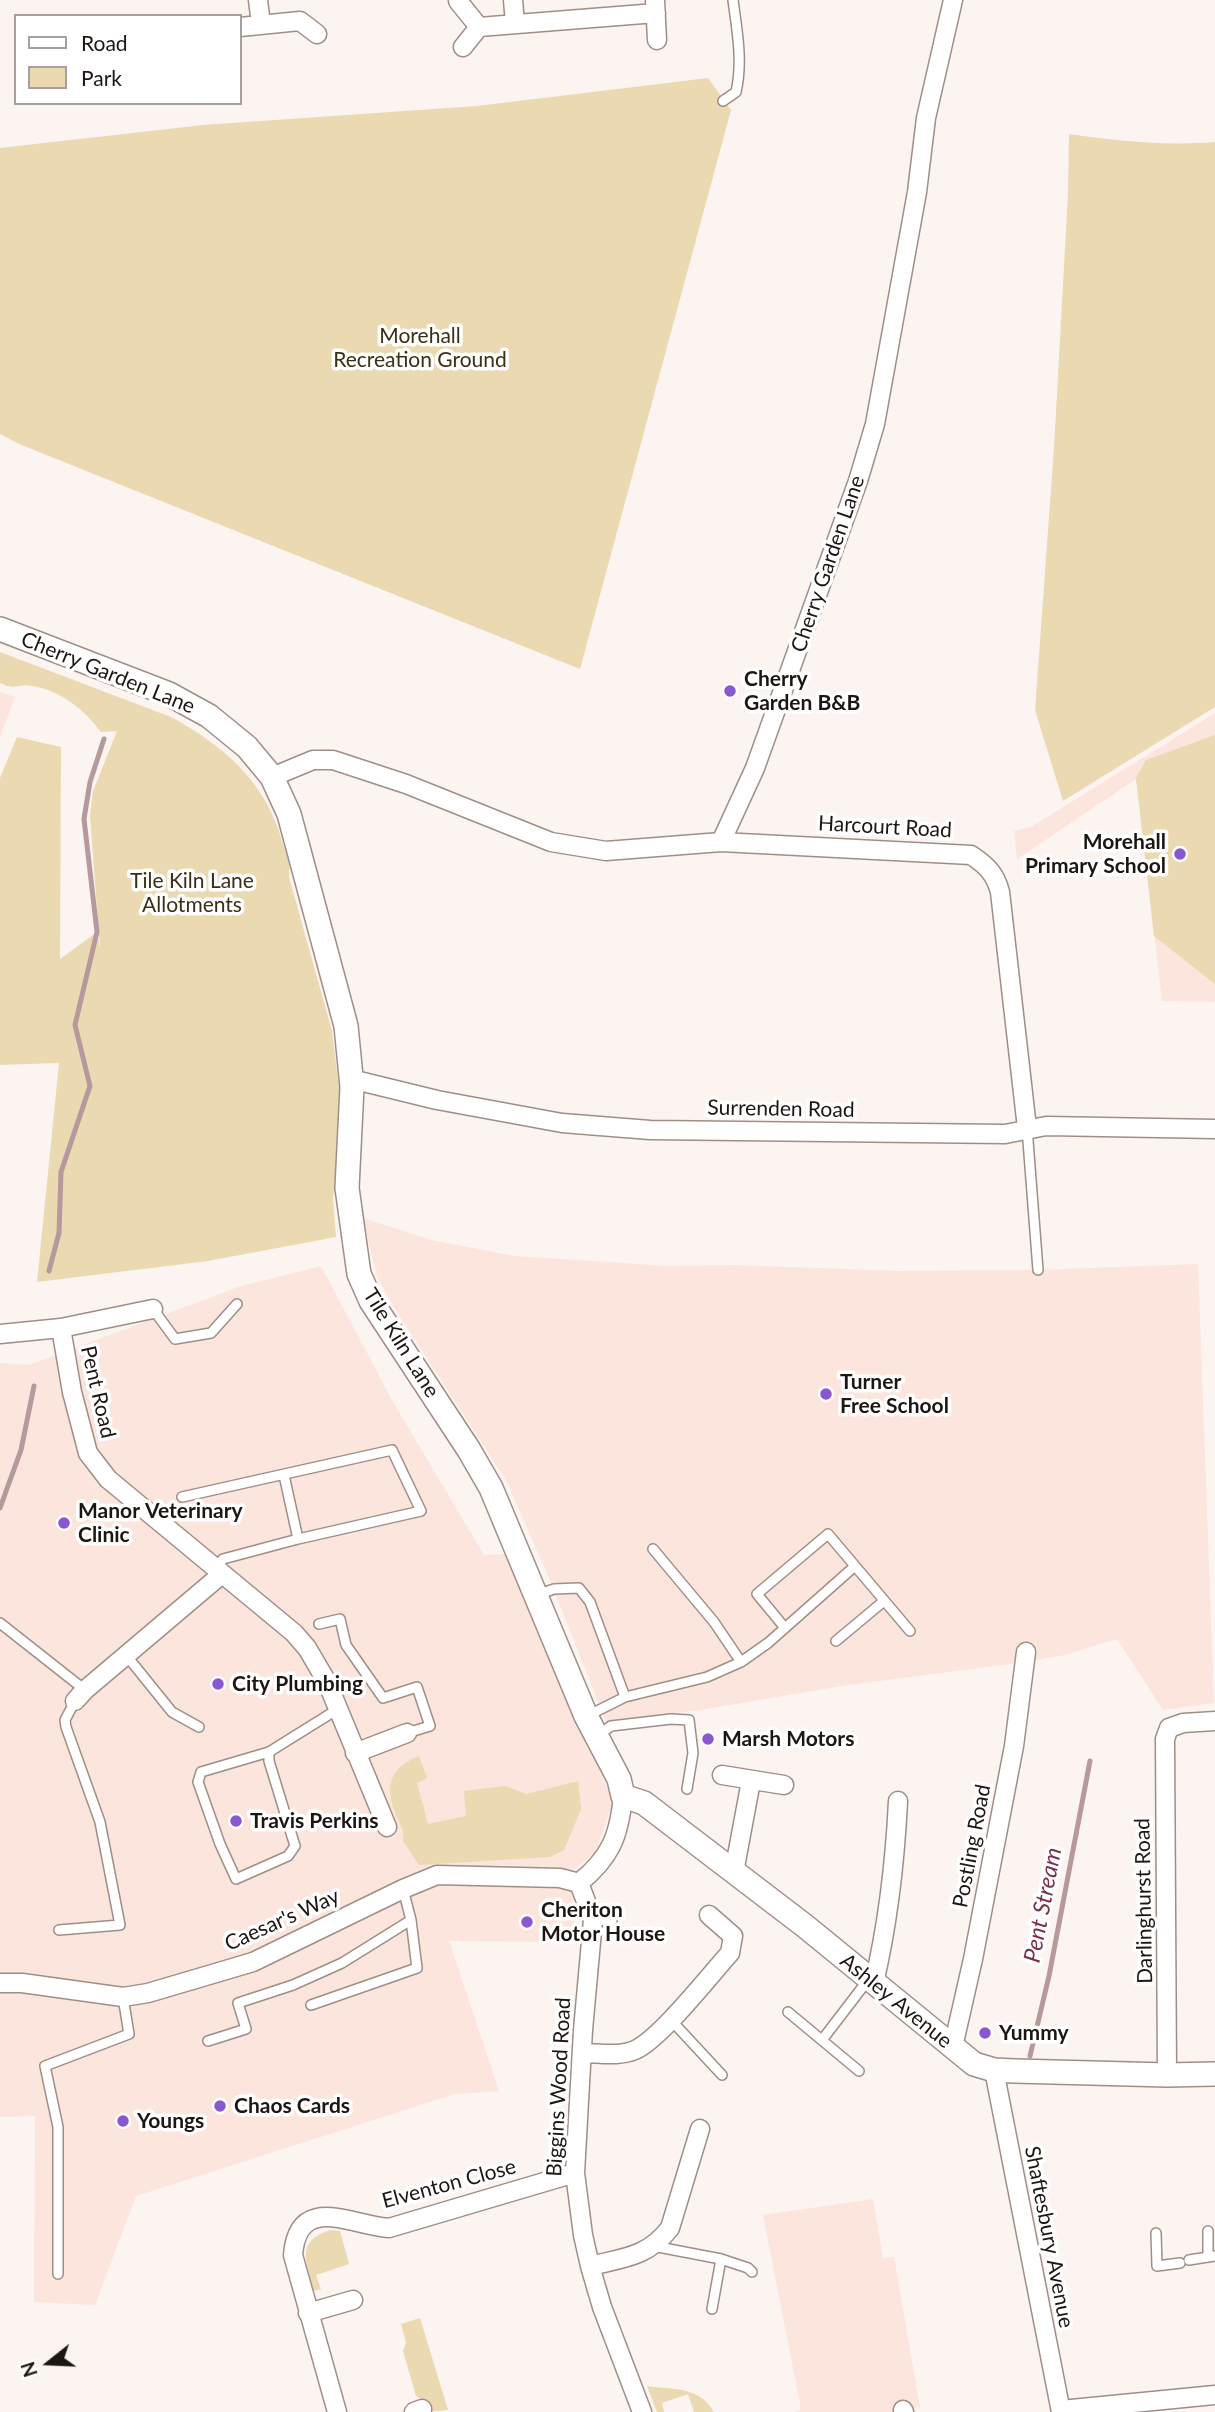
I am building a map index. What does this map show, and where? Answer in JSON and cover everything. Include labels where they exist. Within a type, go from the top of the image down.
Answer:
[{"type":"street","points":[[258,0],[261,24]]},
{"type":"street","points":[[513,0],[515,23]]},
{"type":"street","name":"Cherry Garden Lane","points":[[721,842],[755,768],[858,481],[875,424],[917,192],[926,118],[953,0]]},
{"type":"street","points":[[458,1],[479,27]]},
{"type":"street","points":[[463,47],[479,27],[655,7],[657,40]]},
{"type":"street","points":[[242,27],[300,21],[317,34]]},
{"type":"street","name":"Cherry Garden Lane","points":[[0,629],[163,692],[194,707],[221,724],[247,747],[272,777]]},
{"type":"street","points":[[272,777],[313,760],[333,760],[406,785],[551,842],[606,851],[721,842]]},
{"type":"street","name":"Tile Kiln Lane","points":[[272,777],[294,832],[346,1026],[351,1079],[347,1188],[359,1274],[371,1301],[491,1488],[591,1727],[619,1779],[623,1796]]},
{"type":"street","name":"Harcourt Road","points":[[721,842],[971,855],[986,866],[996,877],[1000,892],[1027,1128]]},
{"type":"street","name":"Surrenden Road","points":[[351,1079],[437,1100],[562,1123],[650,1130],[1005,1134],[1027,1128],[1078,1126],[1215,1129]]},
{"type":"street","name":"Pent Road","points":[[0,1334],[61,1328],[153,1309]]},
{"type":"street","name":"Pent Road","points":[[61,1328],[72,1392],[88,1452],[96,1466],[108,1479],[294,1633],[307,1648],[327,1682],[387,1827]]},
{"type":"street","points":[[80,1695],[219,1571]]},
{"type":"street","name":"Postling Road","points":[[953,2047],[973,1959],[1014,1746],[1026,1652]]},
{"type":"street","name":"Darlinghurst Road","points":[[1167,2075],[1165,1739],[1170,1728],[1183,1723],[1215,1721]]},
{"type":"street","points":[[355,1753],[407,1733]]},
{"type":"street","points":[[722,1775],[784,1785]]},
{"type":"street","points":[[734,1872],[751,1781]]},
{"type":"street","points":[[579,1883],[597,1868],[611,1849],[621,1817],[623,1796]]},
{"type":"street","name":"Ashley Avenue","points":[[623,1796],[644,1803],[974,2064],[994,2070],[1215,2074]]},
{"type":"street","points":[[872,1981],[882,1950],[892,1885],[898,1801]]},
{"type":"street","name":"Caesar's Way","points":[[0,1983],[22,1983],[123,1997],[148,1993],[253,1962],[437,1875],[560,1878],[579,1883]]},
{"type":"street","name":"Biggins Wood Road","points":[[579,1883],[593,1920],[575,2172],[590,2266],[602,2307],[642,2412]]},
{"type":"street","points":[[582,2053],[618,2054],[636,2050],[652,2039],[670,2020],[730,1953],[733,1936],[709,1915]]},
{"type":"street","name":"Shaftesbury Avenue","points":[[994,2070],[1061,2411]]},
{"type":"street","points":[[590,2266],[643,2253],[670,2228],[700,2129]]},
{"type":"street","name":"Elventon Close","points":[[337,2412],[293,2255],[297,2234],[305,2223],[317,2217],[336,2217],[373,2227],[388,2228],[575,2172]]},
{"type":"street","points":[[308,2313],[353,2300]]},
{"type":"street","points":[[1061,2411],[1215,2395]]},
{"type":"lane","points":[[723,101],[736,92],[740,72],[733,0]]},
{"type":"lane","points":[[1027,1128],[1038,1270]]},
{"type":"lane","points":[[153,1309],[174,1339],[211,1333],[237,1304]]},
{"type":"lane","points":[[182,1497],[392,1450],[421,1511],[223,1559],[219,1571]]},
{"type":"lane","points":[[284,1475],[298,1539]]},
{"type":"lane","points":[[785,1628],[757,1594],[828,1534],[910,1632]]},
{"type":"lane","points":[[653,1549],[714,1622],[741,1662]]},
{"type":"lane","points":[[591,1727],[625,1697],[707,1677],[741,1662],[785,1628],[855,1566]]},
{"type":"lane","points":[[537,1595],[554,1589],[579,1588],[590,1602],[625,1697]]},
{"type":"lane","points":[[836,1641],[884,1601]]},
{"type":"lane","points":[[319,1625],[340,1619],[346,1645],[383,1698],[416,1687],[430,1726],[407,1733]]},
{"type":"lane","points":[[0,1623],[80,1695],[65,1720],[66,1727],[100,1822],[120,1925],[59,1930]]},
{"type":"lane","points":[[126,1655],[172,1712],[199,1727]]},
{"type":"lane","points":[[269,1752],[269,1761],[295,1846],[288,1856],[236,1879],[220,1844],[198,1782],[201,1772],[269,1752],[338,1709]]},
{"type":"lane","points":[[591,1727],[671,1719],[690,1720],[693,1753],[687,1789]]},
{"type":"lane","points":[[311,2005],[417,1968],[411,1920],[403,1889]]},
{"type":"lane","points":[[208,2041],[246,2029],[238,2003],[293,1985],[342,1963],[411,1920]]},
{"type":"lane","points":[[593,1920],[612,1921]]},
{"type":"lane","points":[[822,2039],[872,1981]]},
{"type":"lane","points":[[58,2274],[58,2127],[45,2066],[129,2034],[123,1997]]},
{"type":"lane","points":[[788,2012],[859,2071]]},
{"type":"lane","points":[[670,2020],[722,2075]]},
{"type":"lane","points":[[1156,2233],[1157,2266],[1212,2257],[1208,2231]]},
{"type":"lane","points":[[653,2246],[721,2259],[748,2267],[752,2272]]},
{"type":"lane","points":[[712,2309],[721,2259]]},
{"type":"shaded area","points":[[0,692],[15,697],[0,737]]},
{"type":"shaded area","name":"Morehall Primary School","points":[[1215,713],[1215,1002],[1162,1001],[1136,779],[1017,859],[1014,831],[1031,827]]},
{"type":"shaded area","name":"Turner Free School","points":[[363,1218],[431,1240],[515,1256],[667,1266],[733,1265],[900,1271],[1038,1270],[1198,1264],[1214,1703],[1163,1710],[1117,1639],[1065,1655],[1011,1664],[848,1685],[700,1710],[606,1722],[550,1580],[506,1480],[377,1277]]},
{"type":"shaded area","points":[[321,1266],[393,1402],[484,1555],[505,1554],[613,1801],[596,1852],[572,1871],[575,1942],[449,1941],[499,2091],[455,2094],[136,2196],[95,2305],[34,2302],[35,2116],[0,2117],[0,1363],[29,1365],[241,1286]]},
{"type":"shaded area","points":[[873,2199],[883,2258],[894,2257],[920,2407],[892,2412],[795,2412],[801,2409],[763,2215]]},
{"type":"green space","name":"Morehall Recreation Ground","points":[[708,78],[731,110],[580,669],[19,444],[0,434],[0,148],[203,125],[477,106]]},
{"type":"green space","points":[[1069,134],[1142,142],[1215,142],[1215,707],[1063,801],[1035,710],[1054,448]]},
{"type":"green space","name":"Tile Kiln Lane Allotments","points":[[0,652],[171,717],[225,753],[254,783],[265,801],[275,820],[286,854],[289,877],[332,1031],[339,1088],[338,1148],[333,1198],[336,1237],[208,1261],[37,1282],[59,1063],[0,1065],[0,778],[17,737],[61,747],[60,959],[97,932],[100,948],[90,816],[93,791],[117,731],[101,732],[80,709],[52,692],[32,686],[14,687],[0,683]]},
{"type":"green space","name":"Morehall Primary School","points":[[1215,735],[1215,984],[1154,936],[1136,778],[1146,760]]},
{"type":"green space","points":[[419,1756],[427,1778],[417,1783],[428,1824],[466,1816],[464,1791],[505,1786],[526,1794],[578,1781],[581,1809],[564,1850],[550,1857],[419,1865],[403,1841],[403,1831],[392,1804],[390,1786],[401,1766]]},
{"type":"green space","points":[[331,2230],[340,2231],[349,2264],[316,2275],[321,2289],[314,2291],[307,2262],[308,2246],[319,2235]]},
{"type":"green space","points":[[420,2318],[448,2410],[426,2412],[421,2399],[416,2396],[403,2351],[406,2343],[401,2324]]},
{"type":"green space","points":[[647,2386],[693,2393],[714,2412],[694,2412],[688,2394],[662,2403],[664,2412],[657,2412]]},
{"type":"waterway","points":[[49,1271],[59,1233],[61,1172],[90,1086],[75,1025],[97,932],[84,819],[90,782],[104,739]]},
{"type":"waterway","points":[[0,1508],[21,1450],[34,1386]]},
{"type":"waterway","name":"Pent Stream","points":[[1030,2056],[1049,1976],[1090,1761]]},
{"type":"place","name":"Cherry Garden B&B","points":[[730,691]]},
{"type":"place","name":"Morehall Primary School","points":[[1180,854]]},
{"type":"place","name":"Turner Free School","points":[[826,1394]]},
{"type":"place","name":"Manor Veterinary Clinic","points":[[64,1523]]},
{"type":"place","name":"City Plumbing","points":[[218,1684]]},
{"type":"place","name":"Marsh Motors","points":[[708,1739]]},
{"type":"place","name":"Travis Perkins","points":[[236,1821]]},
{"type":"place","name":"Cheriton Motor House","points":[[527,1922]]},
{"type":"place","name":"Yummy","points":[[985,2033]]},
{"type":"place","name":"Chaos Cards","points":[[220,2106]]},
{"type":"place","name":"Youngs","points":[[123,2121]]}]
